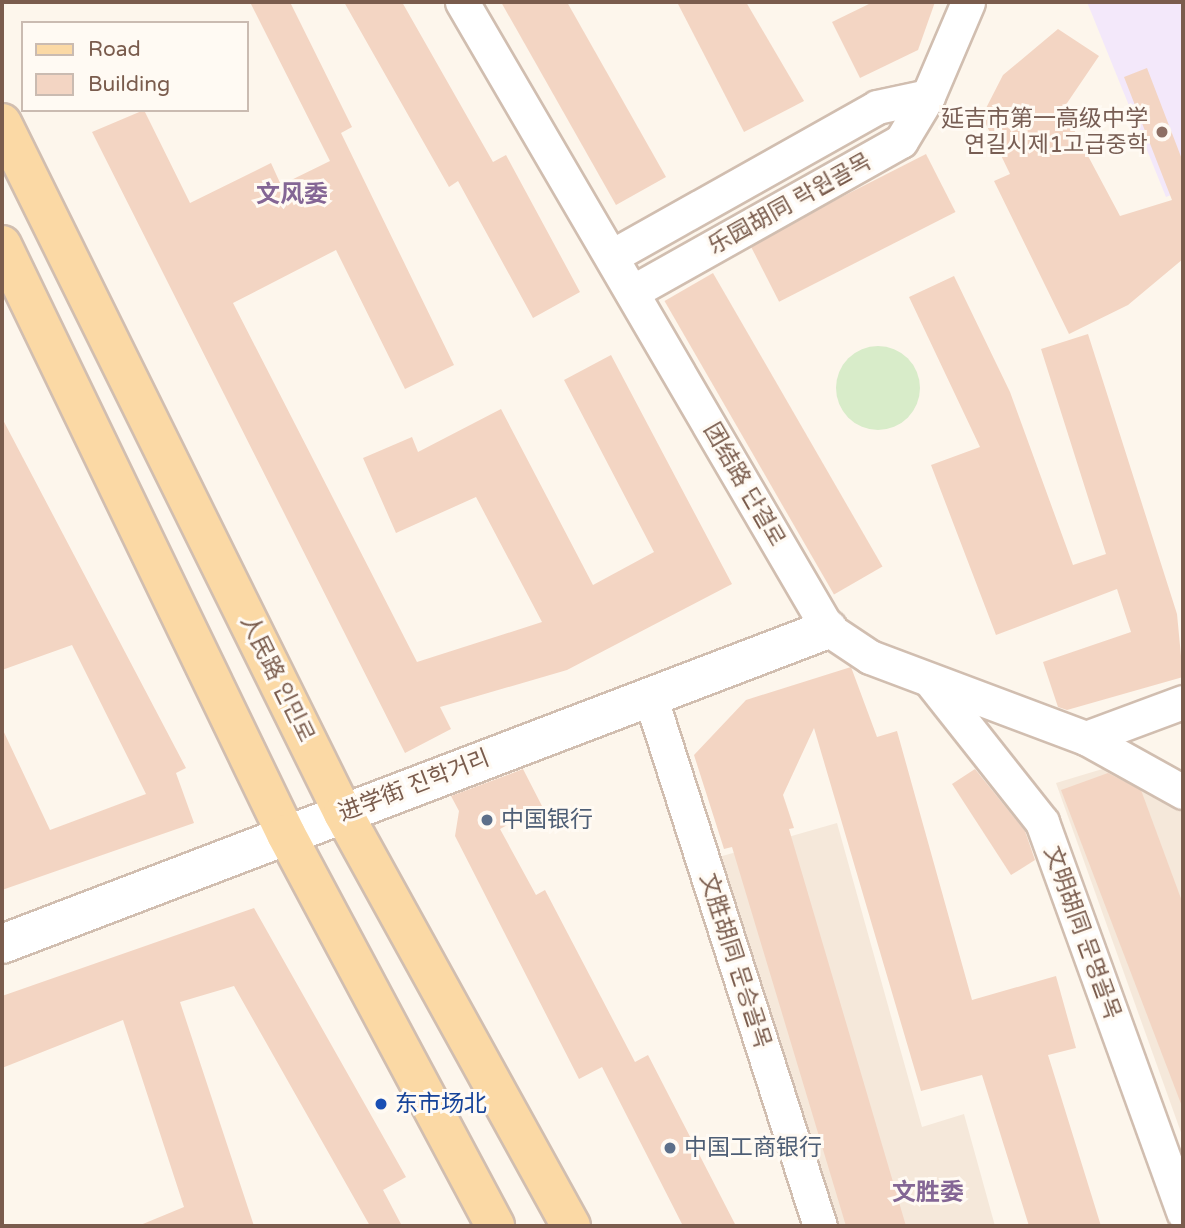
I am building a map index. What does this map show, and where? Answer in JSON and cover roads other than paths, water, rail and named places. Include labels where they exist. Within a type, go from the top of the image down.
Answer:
[{"type":"main road","name":"人民路 인민로","points":[[2,123],[343,813],[571,1226]]},
{"type":"main road","points":[[2,245],[286,834],[495,1226]]},
{"type":"street","name":"团结路 단결로","points":[[462,2],[828,629],[870,657],[1086,738],[1183,792]]},
{"type":"street","name":"乐园胡同 락원골목","points":[[632,292],[901,141],[928,96],[968,2]]},
{"type":"street","name":"乐园胡同 락원골목","points":[[612,256],[877,107],[928,96]]},
{"type":"street","name":"进学街 진학거리","points":[[2,944],[828,629]]},
{"type":"street","name":"文明胡同 문명골목","points":[[930,681],[1042,822],[1183,1212]]},
{"type":"street","name":"文胜胡同 문승골목","points":[[650,696],[820,1226]]},
{"type":"street","points":[[1086,738],[1183,702]]},
{"type":"place","name":"延吉市第一高级中学 연길시제1고급중학","points":[[1162,132]]},
{"type":"place","name":"中国银行","points":[[487,820]]},
{"type":"place","name":"东市场北","points":[[381,1104]]},
{"type":"place","name":"中国工商银行","points":[[670,1148]]},
{"type":"district","name":"文风委","points":[[292,195]]},
{"type":"district","name":"文胜委","points":[[928,1193]]}]
